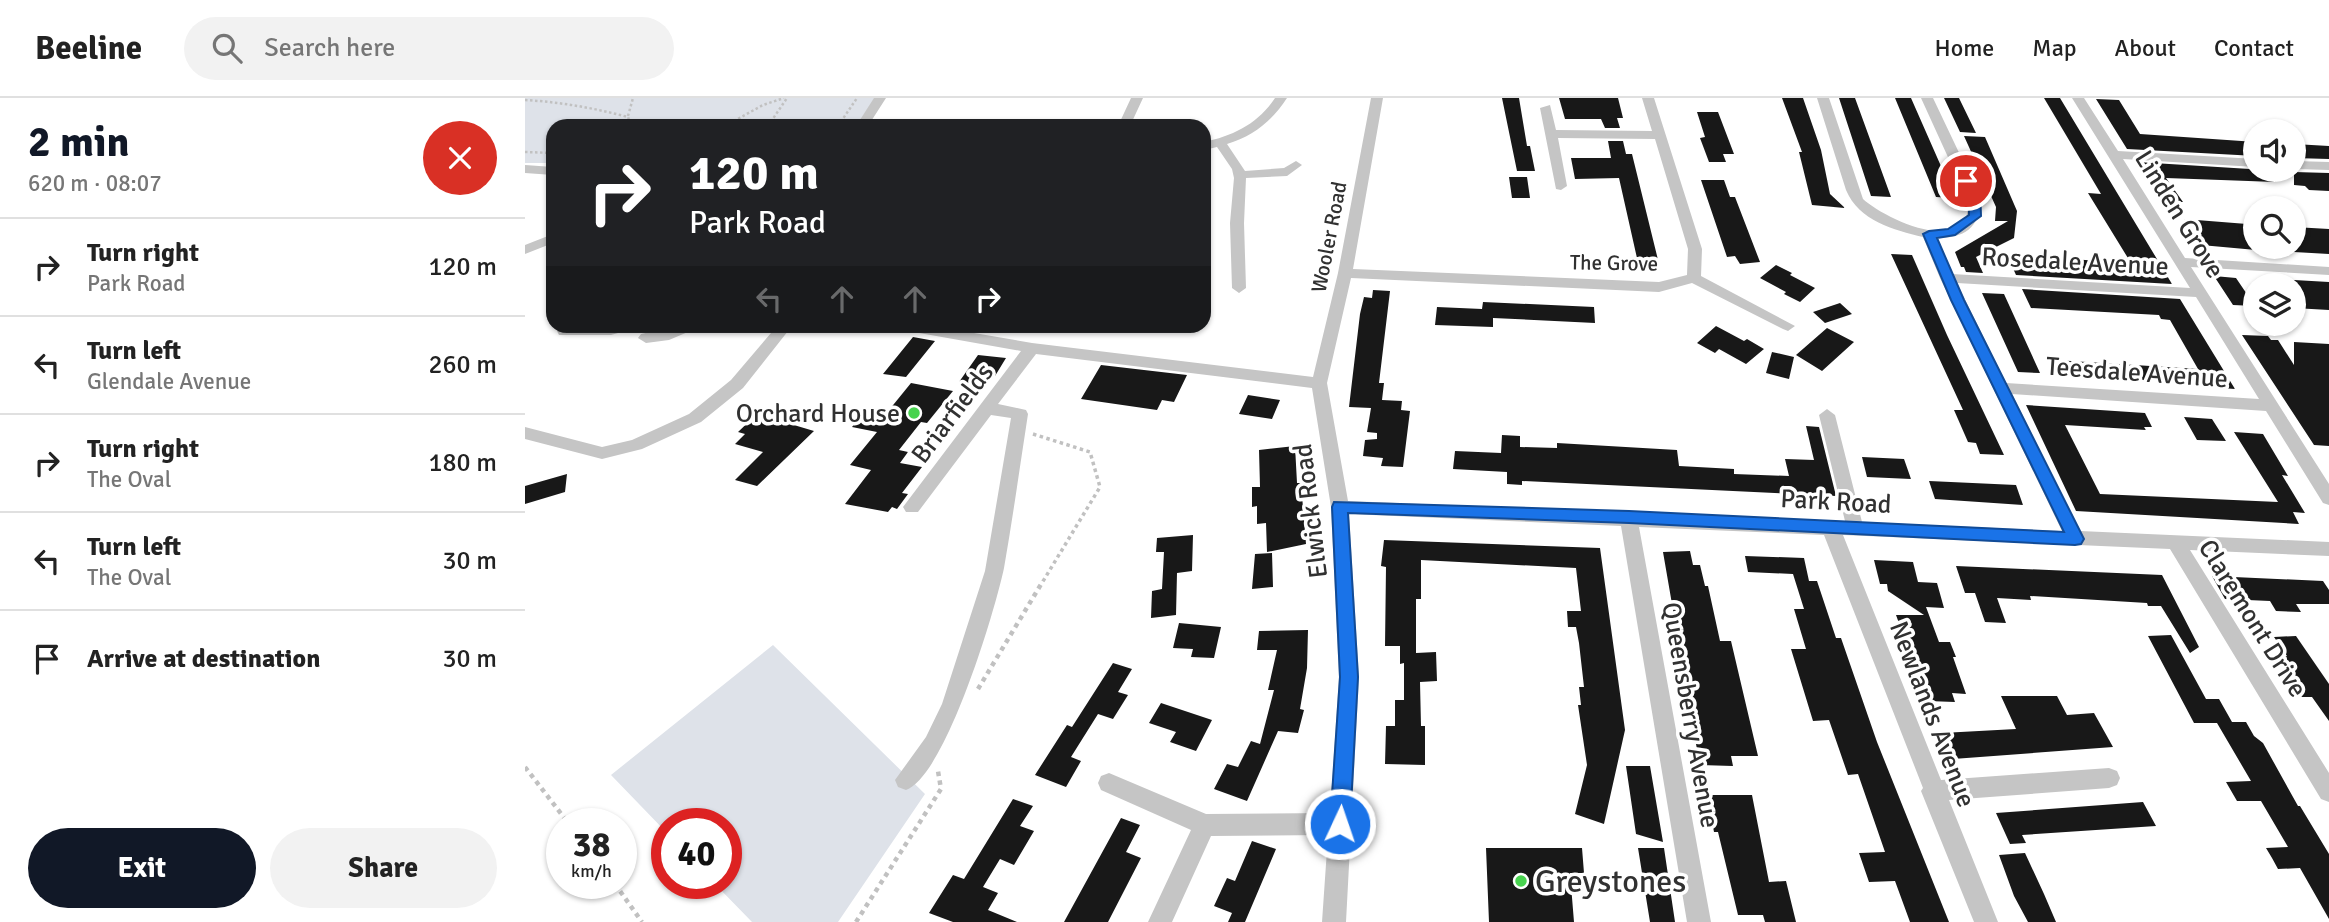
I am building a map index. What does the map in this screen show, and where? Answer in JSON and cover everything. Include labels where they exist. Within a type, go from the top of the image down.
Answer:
[{"type":"street","points":[[866,119],[880,98]]},
{"type":"street","points":[[1127,119],[1137,98]]},
{"type":"street","points":[[1211,145],[1263,122],[1281,98]]},
{"type":"street","name":"Wooler Road","points":[[1319,383],[1345,274],[1377,98]]},
{"type":"street","name":"The Grove","points":[[1345,274],[1659,287],[1694,278],[1695,248],[1648,98]]},
{"type":"street","points":[[1823,98],[1859,202],[1884,222],[1929,234],[1951,232],[1961,228],[1975,216],[1975,201],[1927,98]]},
{"type":"street","name":"Linden Grove","points":[[2078,98],[2329,498]]},
{"type":"street","points":[[1546,108],[1561,186]]},
{"type":"street","points":[[1552,134],[1659,135]]},
{"type":"street","points":[[1220,143],[1239,175],[1238,288]]},
{"type":"street","points":[[2114,155],[2243,162]]},
{"type":"street","points":[[1239,175],[1287,172],[1296,165]]},
{"type":"street","points":[[2306,165],[2329,166]]},
{"type":"street","points":[[525,169],[546,170]]},
{"type":"street","points":[[1929,234],[1947,278],[2075,539]]},
{"type":"street","points":[[525,250],[546,241]]},
{"type":"street","points":[[2182,262],[2329,271]]},
{"type":"street","points":[[1694,278],[1788,326]]},
{"type":"street","name":"Rosedale Avenue","points":[[1947,278],[2201,293]]},
{"type":"street","points":[[646,338],[674,333]]},
{"type":"street","points":[[525,433],[602,453],[636,445],[695,418],[737,384],[779,333]]},
{"type":"street","points":[[948,333],[1033,348],[1319,383]]},
{"type":"street","name":"Briarfields","points":[[912,507],[1033,348]]},
{"type":"street","name":"Elwick Road","points":[[1319,383],[1340,507],[1349,677],[1334,922]]},
{"type":"street","name":"Teesdale Avenue","points":[[2000,388],[2272,406]]},
{"type":"street","points":[[906,780],[933,744],[952,705],[994,571],[1020,414],[986,408]]},
{"type":"street","points":[[1827,415],[1855,528]]},
{"type":"street","name":"Park Road","points":[[1340,507],[1629,517],[2329,549]]},
{"type":"street","name":"Queensberry Avenue","points":[[1629,517],[1699,922]]},
{"type":"street","name":"Newlands Avenue","points":[[1830,526],[1932,791],[1986,922]]},
{"type":"street","name":"Claremont Drive","points":[[2176,543],[2329,792]]},
{"type":"street","points":[[1932,791],[2109,778]]},
{"type":"street","points":[[1109,783],[1205,825],[1340,824]]},
{"type":"street","points":[[1160,922],[1205,825]]},
{"type":"path","points":[[525,100],[570,103],[628,117],[633,98]]},
{"type":"path","points":[[737,119],[763,104],[785,98]]},
{"type":"path","points":[[772,119],[785,98]]},
{"type":"path","points":[[843,119],[857,98]]},
{"type":"path","points":[[525,152],[546,153]]},
{"type":"path","points":[[975,694],[1100,487],[1090,452],[1017,429]]},
{"type":"path","points":[[856,922],[941,789],[933,744]]},
{"type":"path","points":[[525,767],[557,808]]},
{"type":"path","points":[[626,899],[642,922]]},
{"type":"shaded area","points":[[525,98],[875,98],[861,119],[546,119],[546,163],[525,163]]},
{"type":"shaded area","points":[[773,645],[925,794],[838,922],[752,922],[730,899],[742,899],[742,808],[651,808],[651,816],[611,775]]},
{"type":"building","points":[[1502,98],[1519,98],[1527,146],[1530,146],[1535,171],[1517,171]]},
{"type":"building","points":[[1559,98],[1618,98],[1623,118],[1617,118],[1620,128],[1605,128],[1601,119],[1565,119]]},
{"type":"building","points":[[1782,98],[1803,98],[1821,150],[1830,194],[1845,208],[1812,205],[1799,152],[1802,152]]},
{"type":"building","points":[[1839,98],[1855,98],[1891,197],[1871,196]]},
{"type":"building","points":[[1895,98],[1911,98],[1955,198],[1936,197]]},
{"type":"building","points":[[1944,98],[1959,98],[1976,133],[1960,132]]},
{"type":"building","points":[[2044,98],[2060,98],[2172,284],[2016,275],[2007,255],[2131,263],[2088,193],[2101,194]]},
{"type":"building","points":[[2096,99],[2119,100],[2140,134],[2243,141],[2243,155],[2127,149]]},
{"type":"building","points":[[1697,112],[1718,112],[1734,154],[1723,154],[1726,162],[1709,162],[1700,138],[1705,137]]},
{"type":"building","points":[[1964,136],[1985,137],[2017,211],[2014,238],[1976,257],[1983,273],[1966,272],[1955,252],[2008,221],[1995,221],[1996,207]]},
{"type":"building","points":[[1608,141],[1623,141],[1626,154],[1632,154],[1660,268],[1639,267],[1619,178],[1575,179],[1571,158],[1611,158]]},
{"type":"building","points":[[2306,145],[2329,146],[2329,159],[2306,158]]},
{"type":"building","points":[[2137,162],[2243,169],[2243,181],[2166,178],[2183,202],[2163,202]]},
{"type":"building","points":[[2306,172],[2329,173],[2329,191],[2309,190],[2305,186],[2294,185],[2294,182],[2306,182]]},
{"type":"building","points":[[1509,177],[1527,177],[1530,198],[1512,198]]},
{"type":"building","points":[[1701,180],[1724,180],[1730,197],[1735,197],[1760,262],[1740,264],[1735,256],[1727,257]]},
{"type":"building","points":[[2184,219],[2243,224],[2243,249],[2201,245]]},
{"type":"building","points":[[2306,228],[2329,229],[2329,254],[2306,253]]},
{"type":"building","points":[[1891,254],[1912,255],[2004,455],[1980,454],[1976,443],[1968,442],[1954,410],[1963,410]]},
{"type":"building","points":[[1776,265],[1815,288],[1800,302],[1784,294],[1786,292],[1760,278]]},
{"type":"building","points":[[2214,276],[2236,278],[2243,288],[2243,305],[2233,305]]},
{"type":"building","points":[[2306,281],[2329,282],[2329,310],[2306,309]]},
{"type":"building","points":[[2022,289],[2180,299],[2235,389],[2209,387],[2207,384],[2062,375],[2055,360],[2198,369],[2170,320],[2161,319],[2159,315],[2031,308]]},
{"type":"building","points":[[1373,290],[1390,291],[1379,383],[1384,383],[1382,400],[1402,401],[1401,410],[1410,411],[1403,467],[1381,466],[1383,458],[1363,456],[1365,440],[1377,439],[1377,433],[1367,432],[1371,408],[1349,407],[1360,314],[1364,297],[1372,298]]},
{"type":"building","points":[[1982,293],[2004,294],[2040,373],[2018,372]]},
{"type":"building","points":[[1483,302],[1594,307],[1595,323],[1493,318],[1493,327],[1435,325],[1437,307],[1482,309]]},
{"type":"building","points":[[1840,303],[1852,314],[1825,323],[1813,312]]},
{"type":"building","points":[[1716,326],[1764,349],[1746,364],[1719,349],[1715,353],[1697,343]]},
{"type":"building","points":[[1827,328],[1854,342],[1822,371],[1796,355]]},
{"type":"building","points":[[2242,335],[2268,336],[2271,340],[2278,340],[2294,365],[2294,342],[2329,344],[2329,446],[2314,445]]},
{"type":"building","points":[[913,337],[935,341],[906,377],[883,374]]},
{"type":"building","points":[[1772,352],[1794,357],[1789,379],[1766,373]]},
{"type":"building","points":[[978,355],[1006,358],[995,376],[988,375],[981,385],[959,382]]},
{"type":"building","points":[[1101,365],[1187,375],[1174,402],[1162,400],[1157,410],[1081,399]]},
{"type":"building","points":[[911,383],[953,391],[927,423],[921,422],[899,450],[908,452],[900,463],[922,467],[902,493],[908,494],[897,509],[892,507],[888,512],[845,504],[871,470],[850,465],[877,432],[852,427],[865,411],[885,415]]},
{"type":"building","points":[[1248,395],[1280,400],[1272,419],[1239,414]]},
{"type":"building","points":[[2026,405],[2145,413],[2152,427],[2144,427],[2146,430],[2065,425],[2100,494],[2278,502],[2234,432],[2263,434],[2288,476],[2282,475],[2305,513],[2293,512],[2299,524],[2076,511]]},
{"type":"building","points":[[757,414],[814,431],[757,486],[735,480],[763,452],[735,444],[745,434],[738,432]]},
{"type":"building","points":[[2184,417],[2212,419],[2226,441],[2197,440]]},
{"type":"building","points":[[1806,426],[1819,427],[1836,496],[1522,481],[1522,485],[1507,484],[1507,472],[1453,469],[1455,451],[1501,453],[1502,435],[1520,436],[1520,447],[1557,448],[1557,443],[1677,450],[1679,466],[1734,469],[1734,474],[1789,476],[1785,459],[1814,460]]},
{"type":"building","points":[[1295,446],[1297,483],[1301,483],[1306,544],[1267,552],[1266,523],[1257,524],[1257,506],[1252,507],[1252,487],[1260,487],[1259,450]]},
{"type":"building","points":[[1862,457],[1904,459],[1911,479],[1867,477]]},
{"type":"building","points":[[567,474],[565,492],[525,504],[525,486]]},
{"type":"building","points":[[1929,481],[2016,485],[2023,505],[1935,499]]},
{"type":"building","points":[[1193,535],[1192,571],[1177,573],[1176,615],[1151,618],[1152,591],[1162,589],[1164,552],[1156,552],[1157,538]]},
{"type":"building","points":[[1384,540],[1600,548],[1625,730],[1604,824],[1575,814],[1587,765],[1578,705],[1581,705],[1579,687],[1584,687],[1579,643],[1576,627],[1568,627],[1567,611],[1581,611],[1576,568],[1421,560],[1421,599],[1416,599],[1416,653],[1436,652],[1437,681],[1420,682],[1421,726],[1425,726],[1425,765],[1385,764],[1386,726],[1395,726],[1395,700],[1404,700],[1404,663],[1400,664],[1400,646],[1385,646],[1386,567],[1381,566]]},
{"type":"building","points":[[1690,551],[1693,565],[1700,565],[1705,586],[1708,586],[1720,641],[1731,641],[1758,756],[1731,756],[1733,766],[1700,765],[1663,552]]},
{"type":"building","points":[[1272,553],[1273,587],[1252,589],[1255,554]]},
{"type":"building","points":[[1745,556],[1804,558],[1809,581],[1817,581],[1836,638],[1841,638],[1877,742],[1949,922],[1910,922],[1895,881],[1869,882],[1859,853],[1885,852],[1858,774],[1848,775],[1829,720],[1813,721],[1791,649],[1806,649],[1794,609],[1804,609],[1793,574],[1748,572]]},
{"type":"building","points":[[1874,560],[1913,562],[1918,582],[1937,583],[1944,608],[1926,607],[1939,642],[1950,642],[1956,657],[1953,657],[1966,694],[1952,693],[1955,702],[1928,701],[1919,679],[1915,679],[1906,654],[1909,654],[1908,648],[1896,615],[1924,615],[1888,591],[1887,584],[1880,584]]},
{"type":"building","points":[[1956,566],[2162,575],[2199,647],[2190,653],[2161,606],[2148,606],[2147,603],[2030,596],[2031,600],[1997,598],[2006,623],[1985,622],[1975,593],[1965,593]]},
{"type":"building","points":[[2212,576],[2323,581],[2329,590],[2329,604],[2296,604],[2301,612],[2276,611],[2270,601],[2225,599]]},
{"type":"building","points":[[1179,623],[1221,627],[1214,658],[1191,657],[1193,649],[1173,648]]},
{"type":"building","points":[[1308,630],[1307,668],[1300,709],[1304,710],[1298,733],[1278,731],[1247,801],[1214,789],[1227,764],[1238,767],[1251,741],[1260,744],[1274,690],[1268,690],[1277,650],[1257,650],[1259,631]]},
{"type":"building","points":[[2171,635],[2206,699],[2219,699],[2232,722],[2246,722],[2254,736],[2263,743],[2298,806],[2329,854],[2329,919],[2300,868],[2278,869],[2266,848],[2288,847],[2261,801],[2237,801],[2226,782],[2251,781],[2217,723],[2194,723],[2148,636]]},
{"type":"building","points":[[2296,636],[2329,684],[2329,721],[2312,697],[2302,697],[2292,683],[2297,683],[2280,657],[2287,656],[2274,637]]},
{"type":"building","points":[[1113,663],[1132,669],[1118,692],[1128,695],[1113,719],[1098,714],[1071,757],[1081,761],[1066,787],[1035,775],[1067,725],[1072,727]]},
{"type":"building","points":[[2001,696],[2057,696],[2067,715],[2094,713],[2113,747],[1953,759],[1942,733],[2016,729]]},
{"type":"building","points":[[1161,703],[1212,720],[1196,751],[1170,742],[1176,732],[1149,723]]},
{"type":"building","points":[[1626,766],[1650,766],[1663,842],[1636,834]]},
{"type":"building","points":[[1707,795],[1752,795],[1769,882],[1786,881],[1796,922],[1765,922],[1763,915],[1738,915],[1718,832],[1714,832]]},
{"type":"building","points":[[1013,799],[1033,806],[1020,826],[1034,831],[1014,865],[1000,859],[983,887],[998,893],[988,910],[1017,922],[953,922],[929,913],[953,875],[964,879]]},
{"type":"building","points":[[2143,802],[2156,826],[2022,835],[2026,843],[2010,844],[1996,813]]},
{"type":"building","points":[[1121,818],[1140,825],[1126,852],[1141,858],[1108,922],[1064,922]]},
{"type":"building","points":[[1252,841],[1276,849],[1245,922],[1228,922],[1232,913],[1214,906],[1227,878],[1235,881]]},
{"type":"building","name":"Greystones","points":[[1486,848],[1582,848],[1584,873],[1570,873],[1574,922],[1489,922]]},
{"type":"building","points":[[1638,848],[1664,848],[1675,922],[1650,922]]},
{"type":"building","points":[[2025,853],[2056,922],[2028,922],[2014,896],[1999,855]]},
{"type":"place","name":"Orchard House","points":[[914,413]]},
{"type":"place","name":"Greystones","points":[[1521,881]]},
{"type":"route","points":[[1340,824],[1349,677],[1340,507],[1629,517],[2075,539],[1947,278],[1929,234],[1951,232],[1969,223],[1975,216],[1975,201],[1966,181]]}]
